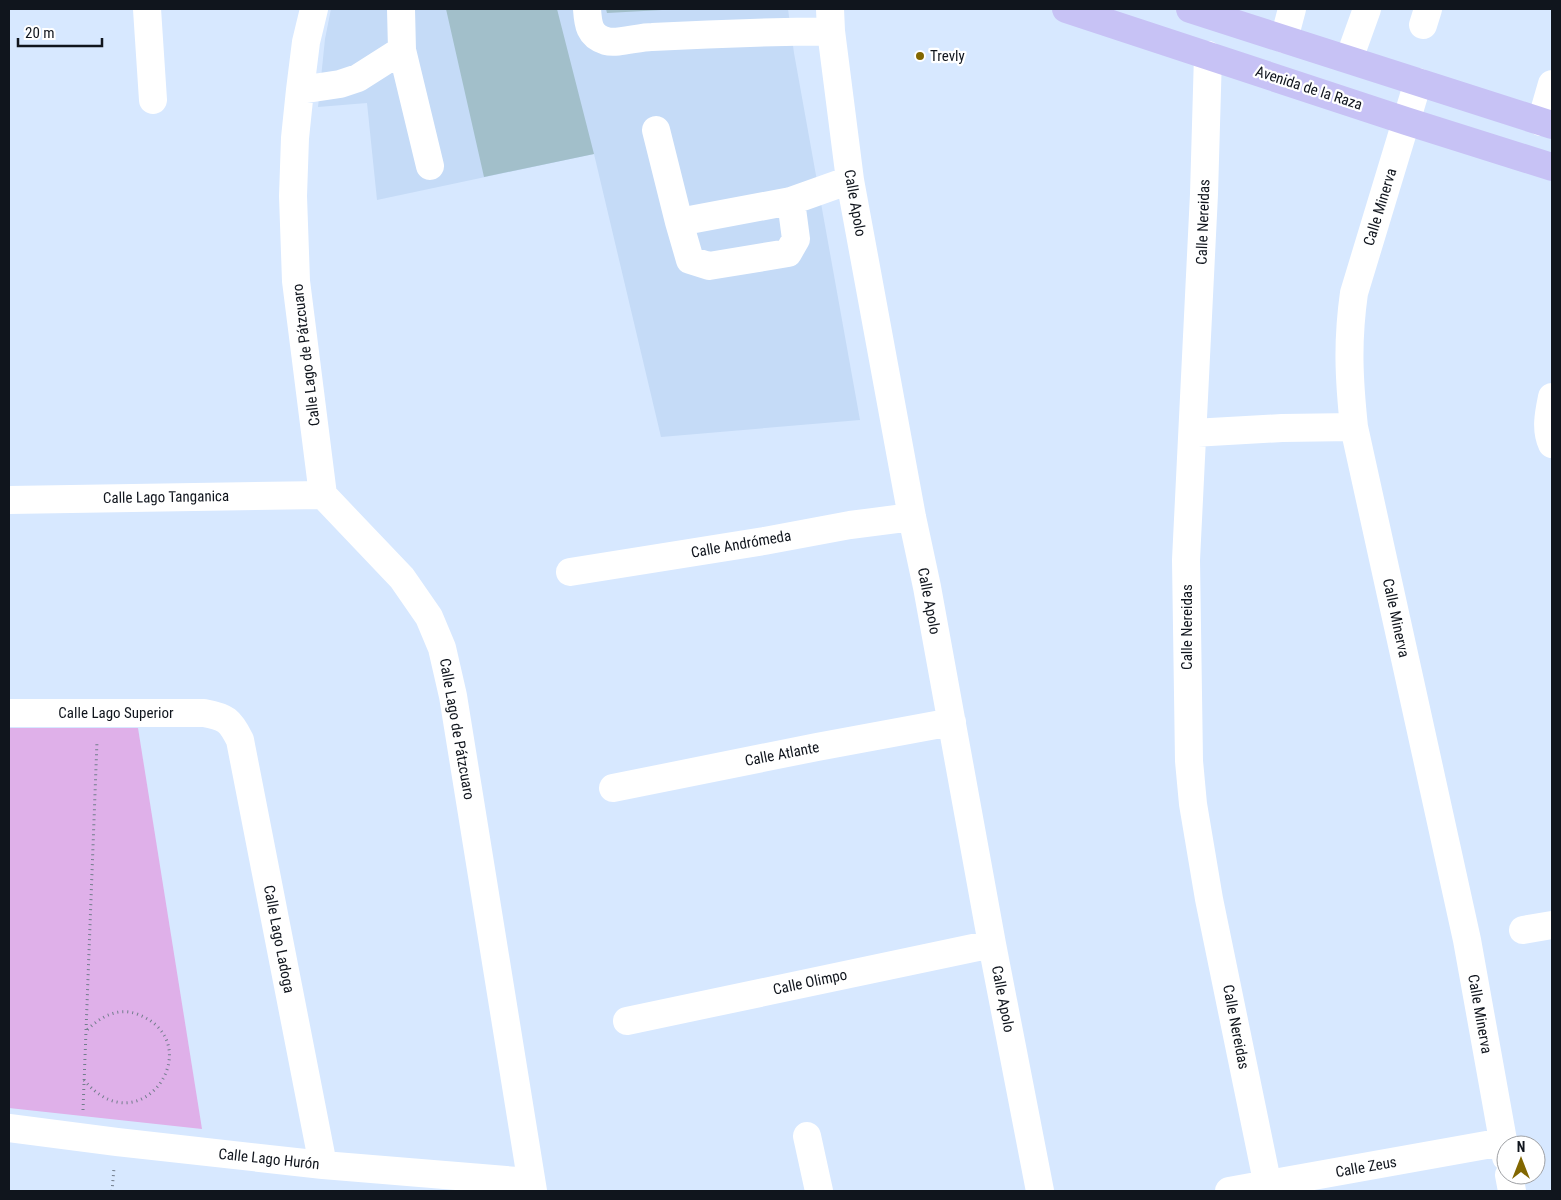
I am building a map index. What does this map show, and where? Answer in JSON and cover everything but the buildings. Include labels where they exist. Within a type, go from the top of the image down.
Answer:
[{"type":"main road","name":"Avenida de la Raza","points":[[1066,9],[1406,121],[1552,166]]},
{"type":"main road","points":[[1190,9],[1547,124]]},
{"type":"street","points":[[147,9],[153,100]]},
{"type":"street","name":"Calle Lago de Pátzcuaro","points":[[314,9],[306,42],[300,90],[295,138],[293,196],[296,281],[323,495],[402,578],[429,617],[442,648],[453,696],[531,1187]]},
{"type":"street","points":[[401,9],[402,50],[430,166]]},
{"type":"street","points":[[587,9],[588,26],[596,37],[608,42],[648,37],[764,32],[831,20]]},
{"type":"street","points":[[1284,39],[1292,9]]},
{"type":"street","points":[[1349,59],[1367,9]]},
{"type":"street","name":"Calle Apolo","points":[[831,20],[850,180],[992,944],[1040,1191]]},
{"type":"street","points":[[300,90],[340,84],[358,78],[402,50]]},
{"type":"street","name":"Calle Nereidas","points":[[1208,55],[1204,194],[1186,560],[1188,761],[1193,804],[1210,898],[1268,1188]]},
{"type":"street","name":"Calle Minerva","points":[[1418,82],[1354,293],[1350,319],[1348,377],[1354,427],[1467,940],[1502,1135]]},
{"type":"street","points":[[1547,124],[1552,84]]},
{"type":"street","points":[[656,130],[690,260],[709,266],[788,253],[796,239],[790,200]]},
{"type":"street","points":[[679,222],[790,200],[850,180]]},
{"type":"street","points":[[1552,398],[1548,425],[1552,444]]},
{"type":"street","points":[[1193,433],[1282,428],[1354,427]]},
{"type":"street","name":"Calle Lago Tanganica","points":[[9,500],[323,495]]},
{"type":"street","name":"Calle Andrómeda","points":[[570,572],[764,541],[850,525],[912,517]]},
{"type":"street","name":"Calle Lago Superior","points":[[9,713],[204,713],[224,717]]},
{"type":"street","name":"Calle Lago Ladoga","points":[[224,717],[233,726],[240,740],[323,1166]]},
{"type":"street","name":"Calle Atlante","points":[[613,788],[952,722]]},
{"type":"street","points":[[1523,930],[1552,925]]},
{"type":"street","name":"Calle Olimpo","points":[[627,1021],[992,944]]},
{"type":"street","name":"Calle Lago Hurón","points":[[9,1128],[323,1166],[531,1187]]},
{"type":"street","points":[[807,1136],[819,1191]]},
{"type":"street","name":"Calle Zeus","points":[[1229,1191],[1268,1188],[1496,1151]]},
{"type":"path","points":[[82,1138],[97,713]]},
{"type":"path","points":[[84,1080],[105,1099],[133,1102],[147,1097],[158,1088],[166,1076],[169,1063],[169,1048],[164,1036],[156,1025],[146,1018],[133,1013],[120,1012],[106,1015],[86,1032]]},
{"type":"shaded area","points":[[331,9],[788,9],[794,53],[860,420],[661,437],[594,154],[377,200],[367,103],[318,107],[325,39]]},
{"type":"shaded area","points":[[9,728],[138,728],[202,1129],[9,1108]]},
{"type":"place","name":"Trevly","points":[[920,56]]}]
